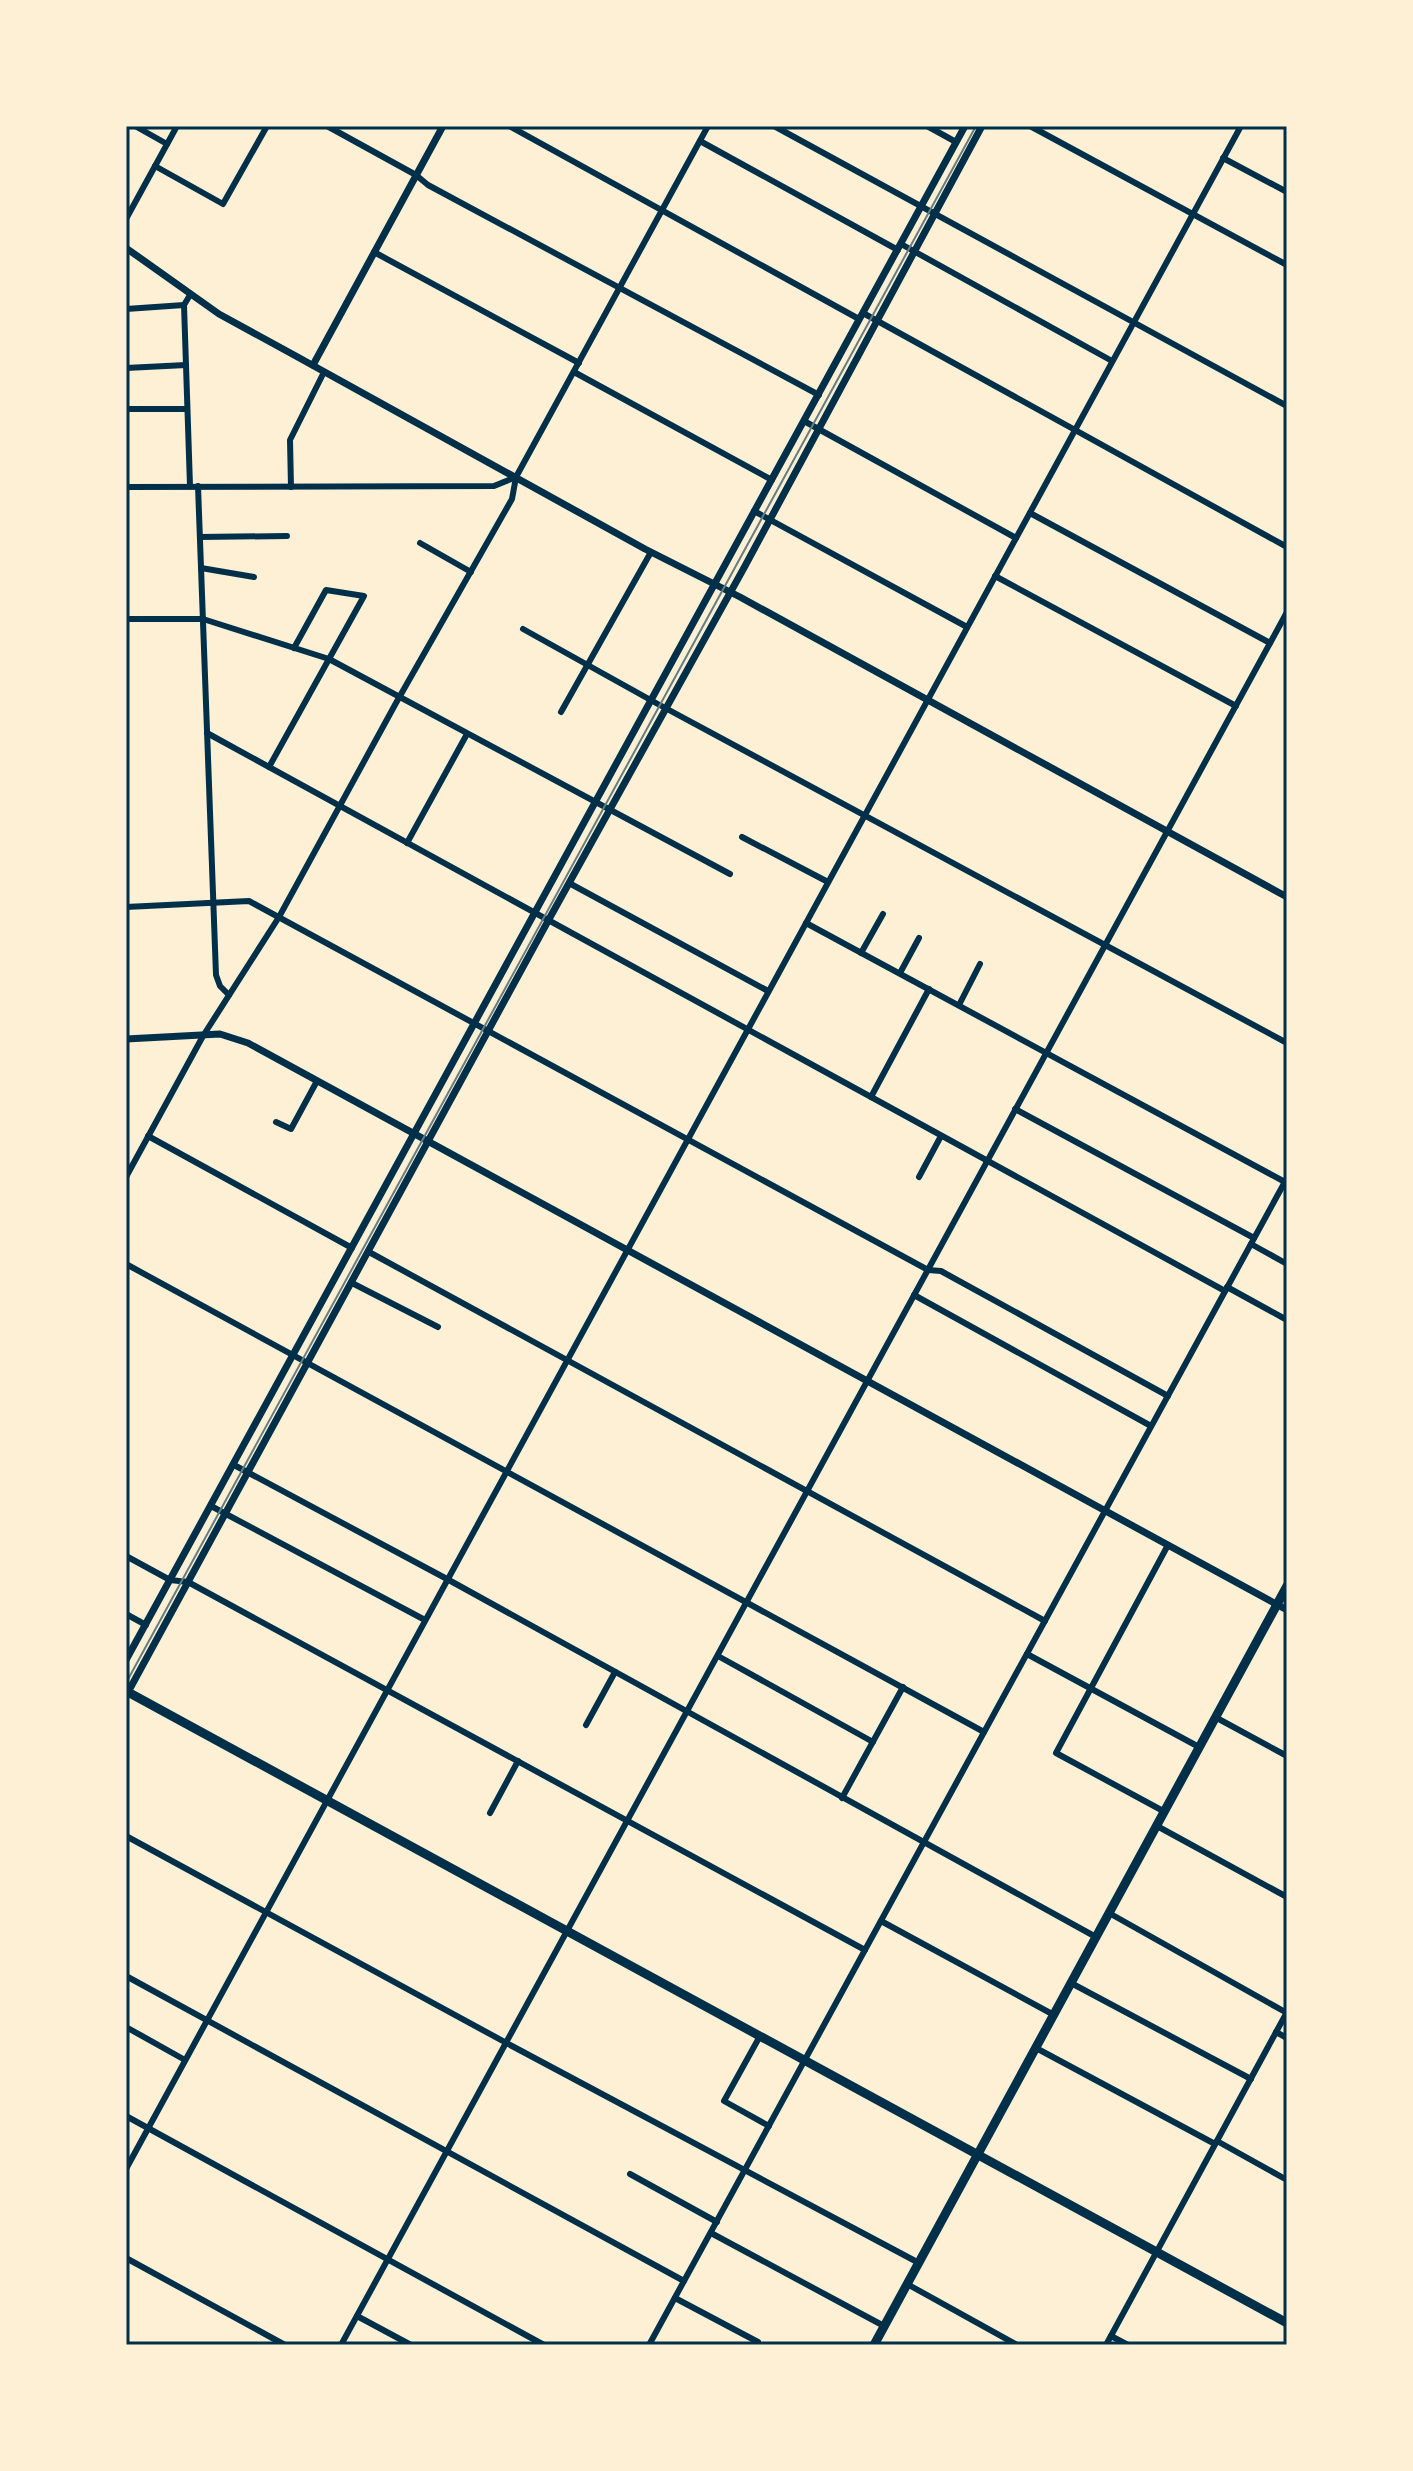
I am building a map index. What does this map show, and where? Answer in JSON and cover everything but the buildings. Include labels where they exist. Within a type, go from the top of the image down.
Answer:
[{"type":"main road","points":[[874,2345],[1287,1586]]},
{"type":"main road","points":[[127,1693],[1287,2323]]},
{"type":"street","points":[[135,126],[167,144]]},
{"type":"street","points":[[126,219],[177,126]]},
{"type":"street","points":[[155,166],[223,204],[267,126]]},
{"type":"street","points":[[327,126],[416,175],[428,185],[819,395]]},
{"type":"street","points":[[313,365],[443,126]]},
{"type":"street","points":[[509,126],[861,316],[877,321],[1287,547]]},
{"type":"street","points":[[126,1177],[203,1036],[279,917],[512,499],[516,477],[708,126]]},
{"type":"street","points":[[774,126],[1287,406]]},
{"type":"street","points":[[927,126],[956,142]]},
{"type":"street","points":[[126,1660],[965,126]]},
{"type":"street","points":[[127,1693],[982,126]]},
{"type":"street","points":[[1030,126],[1287,265]]},
{"type":"street","points":[[126,2169],[1241,126]]},
{"type":"street","points":[[700,141],[899,247],[913,251],[1112,361]]},
{"type":"street","points":[[1223,158],[1287,192]]},
{"type":"street","points":[[126,248],[219,314],[1287,897]]},
{"type":"street","points":[[374,252],[579,363]]},
{"type":"street","points":[[190,295],[184,305],[187,409],[200,537],[216,975],[220,986],[229,995]]},
{"type":"street","points":[[126,309],[184,305]]},
{"type":"street","points":[[126,368],[186,365]]},
{"type":"street","points":[[291,487],[290,440],[324,372]]},
{"type":"street","points":[[574,372],[772,480]]},
{"type":"street","points":[[126,409],[187,409]]},
{"type":"street","points":[[804,421],[1016,538]]},
{"type":"street","points":[[126,487],[494,486],[516,477]]},
{"type":"street","points":[[754,511],[967,627]]},
{"type":"street","points":[[1030,513],[1270,643]]},
{"type":"street","points":[[200,537],[287,536]]},
{"type":"street","points":[[420,543],[471,572]]},
{"type":"street","points":[[561,712],[651,552]]},
{"type":"street","points":[[201,568],[254,577]]},
{"type":"street","points":[[995,576],[1236,706]]},
{"type":"street","points":[[269,767],[364,596],[326,590],[294,648]]},
{"type":"street","points":[[341,2345],[1287,612]]},
{"type":"street","points":[[126,619],[203,619],[329,659],[730,874]]},
{"type":"street","points":[[523,629],[1287,1043]]},
{"type":"street","points":[[207,733],[941,1136],[1287,1320]]},
{"type":"street","points":[[407,843],[467,734]]},
{"type":"street","points":[[742,837],[828,882]]},
{"type":"street","points":[[569,883],[768,991]]},
{"type":"street","points":[[126,907],[249,901],[928,1270],[941,1271],[1168,1396]]},
{"type":"street","points":[[861,953],[883,914]]},
{"type":"street","points":[[649,2345],[1286,1180],[806,923]]},
{"type":"street","points":[[900,973],[919,938]]},
{"type":"street","points":[[959,1005],[980,964]]},
{"type":"street","points":[[871,1097],[929,989]]},
{"type":"street","points":[[126,1039],[220,1034],[237,1038],[1287,1610]]},
{"type":"street","points":[[276,1122],[291,1129],[317,1081]]},
{"type":"street","points":[[1015,1109],[1252,1241],[1287,1264]]},
{"type":"street","points":[[148,1136],[352,1248]]},
{"type":"street","points":[[919,1177],[941,1136]]},
{"type":"street","points":[[369,1252],[1045,1621]]},
{"type":"street","points":[[126,1264],[984,1732]]},
{"type":"street","points":[[352,1283],[438,1327]]},
{"type":"street","points":[[914,1295],[1151,1426]]},
{"type":"street","points":[[234,1465],[1096,1937]]},
{"type":"street","points":[[211,1506],[425,1620]]},
{"type":"street","points":[[1165,1812],[1056,1753],[1168,1545]]},
{"type":"street","points":[[126,1556],[170,1580],[188,1582],[865,1950]]},
{"type":"street","points":[[126,1614],[146,1625]]},
{"type":"street","points":[[1027,1654],[1199,1747]]},
{"type":"street","points":[[718,1656],[873,1742]]},
{"type":"street","points":[[586,1725],[615,1672]]},
{"type":"street","points":[[842,1798],[903,1687]]},
{"type":"street","points":[[1215,1717],[1287,1756]]},
{"type":"street","points":[[490,1813],[518,1761]]},
{"type":"street","points":[[1157,1826],[1287,1897]]},
{"type":"street","points":[[126,1836],[919,2263]]},
{"type":"street","points":[[1106,2345],[1287,2012],[1109,1913]]},
{"type":"street","points":[[881,1921],[1054,2015]]},
{"type":"street","points":[[126,1976],[684,2281]]},
{"type":"street","points":[[1071,1983],[1251,2079]]},
{"type":"street","points":[[126,2027],[185,2060]]},
{"type":"street","points":[[1276,2032],[1287,2038]]},
{"type":"street","points":[[760,2036],[724,2101],[769,2126]]},
{"type":"street","points":[[1036,2048],[1287,2180]]},
{"type":"street","points":[[126,2116],[544,2345]]},
{"type":"street","points":[[630,2174],[717,2222]]},
{"type":"street","points":[[711,2233],[884,2326]]},
{"type":"street","points":[[126,2258],[285,2345]]},
{"type":"street","points":[[907,2284],[1017,2345]]},
{"type":"street","points":[[675,2298],[758,2342]]},
{"type":"street","points":[[357,2316],[411,2345]]},
{"type":"street","points":[[1111,2336],[1128,2345]]},
{"type":"tram line","points":[[126,1683],[976,126]]}]
